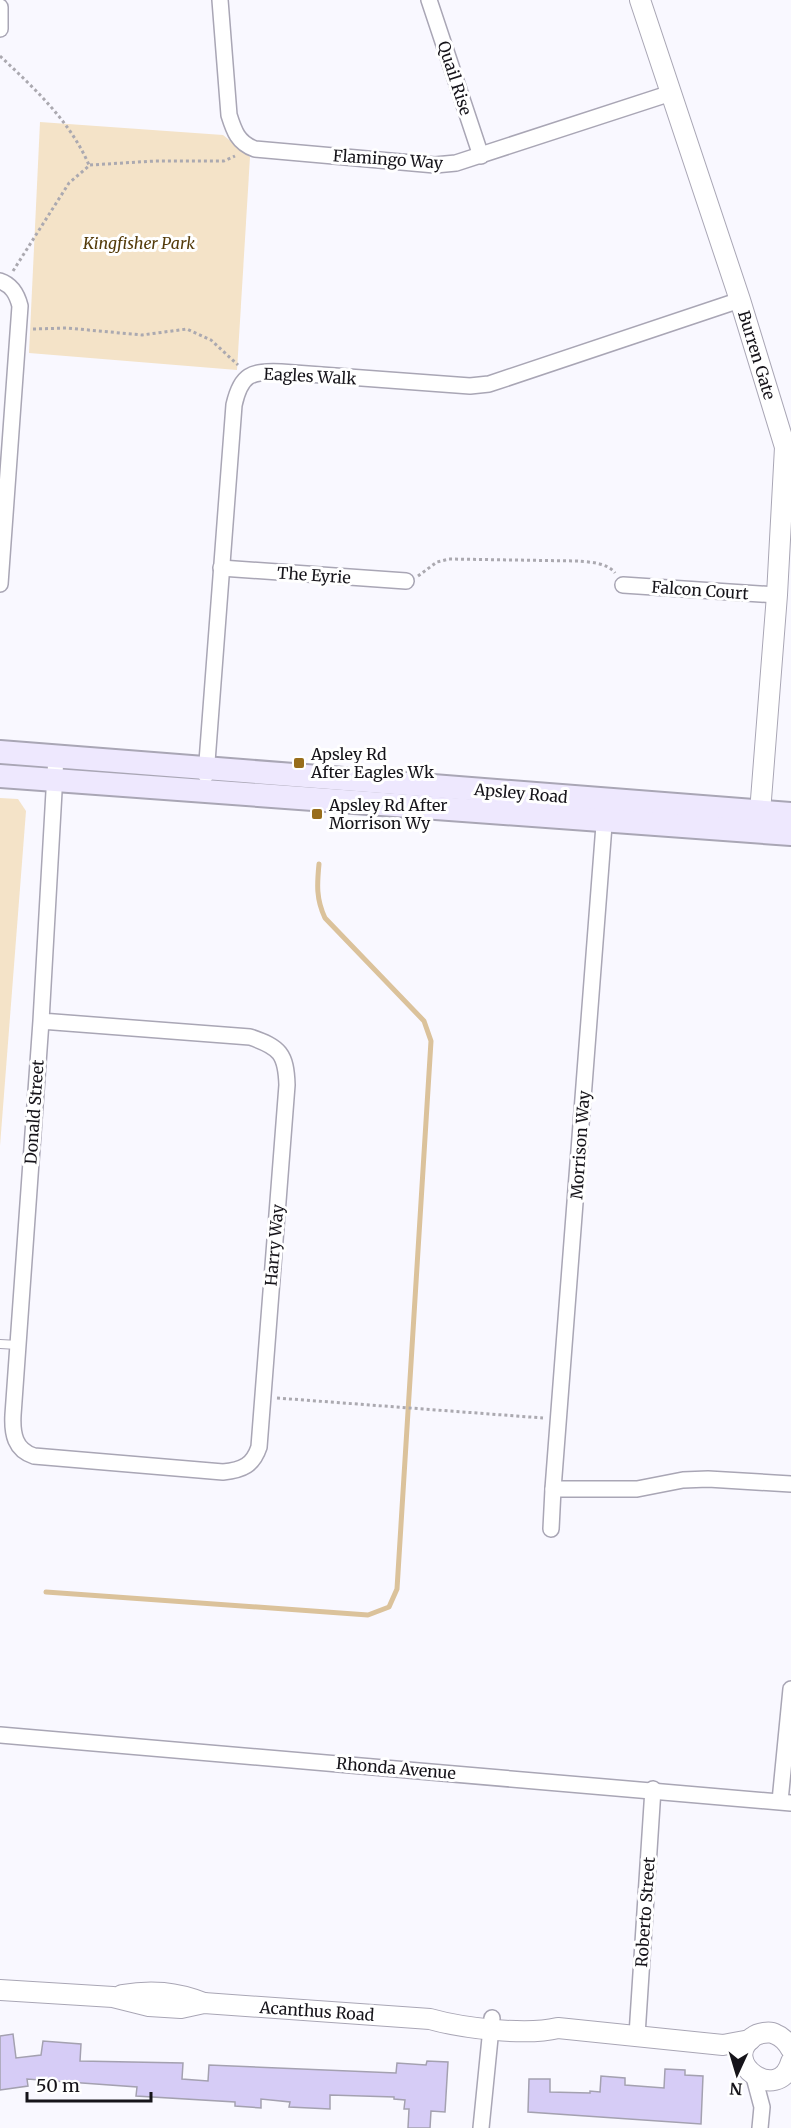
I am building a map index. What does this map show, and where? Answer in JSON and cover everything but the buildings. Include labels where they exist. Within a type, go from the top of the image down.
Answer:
[{"type":"main road","name":"Apsley Road","points":[[0,752],[56,756],[206,779],[759,821],[791,814]]},
{"type":"main road","name":"Apsley Road","points":[[0,776],[55,780],[206,779]]},
{"type":"main road","name":"Apsley Road","points":[[759,821],[791,834]]},
{"type":"street","points":[[220,0],[230,115],[234,132],[244,145]]},
{"type":"street","name":"Quail Rise","points":[[429,0],[481,156]]},
{"type":"street","name":"Burren Gate","points":[[640,0],[741,300],[785,447],[777,595],[759,821]]},
{"type":"street","points":[[0,8],[0,29]]},
{"type":"street","name":"Flamingo Way","points":[[244,145],[268,151],[435,165],[456,163],[671,93]]},
{"type":"street","points":[[0,584],[20,306],[16,293],[3,282]]},
{"type":"street","name":"Eagles Walk","points":[[206,779],[234,405],[238,388],[248,375],[281,372],[470,386],[489,384],[741,300]]},
{"type":"street","name":"The Eyrie","points":[[221,568],[406,581]]},
{"type":"street","name":"Falcon Court","points":[[623,585],[777,595]]},
{"type":"street","name":"Donald Street","points":[[34,1456],[25,1453],[20,1447],[12,1429],[41,1021],[56,756]]},
{"type":"street","name":"Morrison Way","points":[[551,1529],[605,810]]},
{"type":"street","name":"Harry Way","points":[[34,1456],[236,1471],[251,1464],[259,1447],[287,1085],[286,1062],[273,1044],[250,1036],[41,1021]]},
{"type":"street","points":[[554,1489],[637,1489],[683,1480],[708,1479],[791,1484]]},
{"type":"street","points":[[786,1802],[791,1689]]},
{"type":"street","name":"Rhonda Avenue","points":[[0,1735],[786,1802]]},
{"type":"street","name":"Roberto Street","points":[[637,2035],[653,1789]]},
{"type":"street","name":"Acanthus Road","points":[[0,1989],[113,1997],[148,1991],[180,1994],[204,2003],[430,2019],[451,2025],[491,2023],[544,2032],[558,2028],[747,2047]]},
{"type":"street","points":[[481,2128],[491,2023]]},
{"type":"street","points":[[760,2128],[762,2107],[754,2077],[746,2068],[747,2047],[754,2036],[771,2032],[783,2037],[789,2060],[762,2107]]},
{"type":"street","points":[[754,2077],[768,2081],[789,2060]]},
{"type":"lane","points":[[0,1344],[18,1345]]},
{"type":"path","points":[[0,56],[42,95],[80,143],[90,165]]},
{"type":"path","points":[[3,282],[69,183],[90,165],[155,160],[224,161],[237,154],[244,145]]},
{"type":"path","points":[[19,328],[67,328],[142,335],[187,329],[211,340],[248,375]]},
{"type":"path","points":[[406,581],[426,573],[438,562],[449,559],[594,562],[613,569],[623,585]]},
{"type":"path","points":[[262,1398],[419,1407],[559,1420]]},
{"type":"green space","name":"Kingfisher Park","points":[[40,122],[223,135],[250,157],[237,370],[29,353]]},
{"type":"green space","points":[[0,798],[18,799],[26,811],[0,1146]]},
{"type":"waterway","points":[[46,1592],[368,1615],[389,1607],[397,1589],[431,1041],[424,1021],[325,918],[318,891],[319,864]]},
{"type":"place","name":"Apsley Rd After Eagles Wk","points":[[299,763]]},
{"type":"place","name":"Apsley Rd After Morrison Wy","points":[[317,814]]}]
